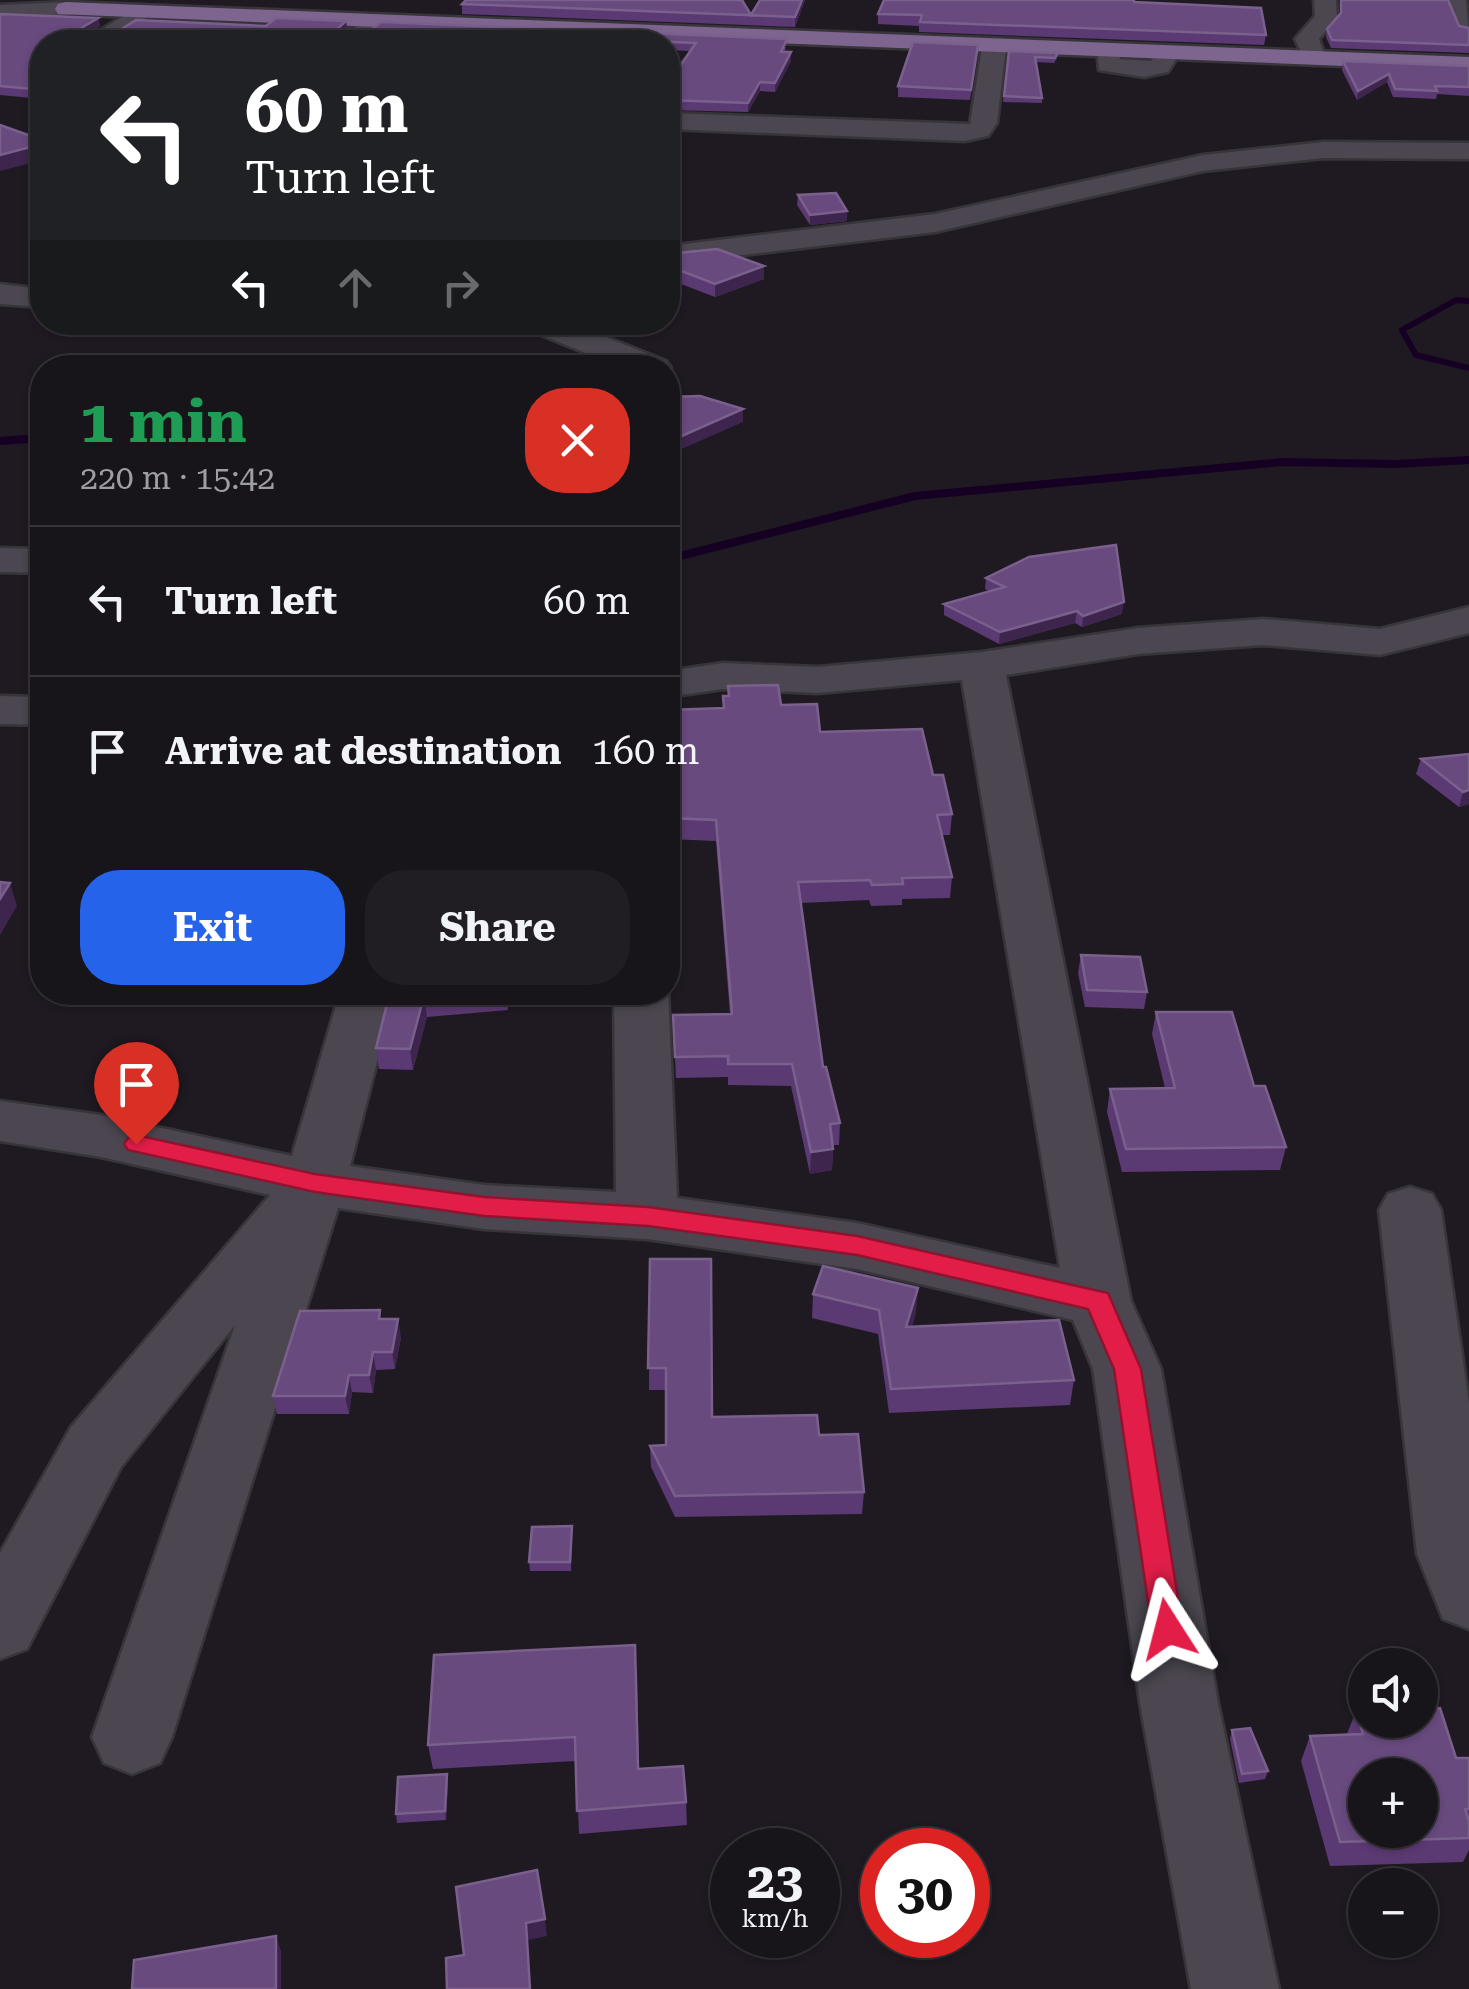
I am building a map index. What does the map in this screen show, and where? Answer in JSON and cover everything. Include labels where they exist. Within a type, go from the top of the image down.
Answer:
[{"type":"main road","points":[[375,22],[396,0]]},
{"type":"main road","points":[[66,4],[136,14],[573,30]]},
{"type":"main road","points":[[680,34],[1109,51]]},
{"type":"main road","points":[[1168,53],[1469,64]]},
{"type":"street","points":[[1314,58],[1307,39],[1316,24],[1326,18],[1326,0]]},
{"type":"street","points":[[0,8],[36,13],[66,4]]},
{"type":"street","points":[[112,30],[136,14]]},
{"type":"street","points":[[364,30],[375,22]]},
{"type":"street","points":[[680,121],[965,133],[980,130],[994,47]]},
{"type":"street","points":[[1109,51],[1108,65],[1144,70],[1159,67],[1168,53]]},
{"type":"street","points":[[680,254],[935,223],[1203,163],[1324,150],[1469,152]]},
{"type":"street","points":[[0,294],[30,297]]},
{"type":"street","points":[[571,335],[621,355]]},
{"type":"street","points":[[0,560],[30,560]]},
{"type":"street","points":[[680,682],[723,676],[818,680],[982,665],[1138,641],[1262,632],[1380,642],[1469,620]]},
{"type":"street","points":[[982,665],[1098,1301],[1128,1369],[1180,1703],[1235,1989]]},
{"type":"street","points":[[0,710],[30,711]]},
{"type":"street","points":[[132,1737],[315,1183],[364,1005]]},
{"type":"street","points":[[641,1005],[648,1216]]},
{"type":"street","points":[[0,1121],[101,1136],[315,1183],[484,1207],[648,1216],[857,1246],[1098,1301]]},
{"type":"street","points":[[0,1625],[96,1447],[315,1183]]},
{"type":"street","points":[[1410,1210],[1454,1554],[1469,1596]]},
{"type":"building","points":[[466,0],[742,0],[751,15],[760,0],[802,0],[795,17],[462,4]]},
{"type":"building","points":[[884,0],[1134,0],[1261,8],[1266,35],[920,22],[922,15],[878,14]]},
{"type":"building","points":[[1341,0],[1448,0],[1459,26],[1469,28],[1469,45],[1332,40],[1327,29],[1341,13]]},
{"type":"building","points":[[0,14],[98,18],[78,30],[30,30],[30,89],[0,86]]},
{"type":"building","points":[[276,18],[346,21],[336,30],[120,30],[136,20],[266,26]]},
{"type":"building","points":[[381,22],[572,30],[371,30]]},
{"type":"building","points":[[680,35],[787,39],[781,52],[791,52],[775,83],[760,82],[748,103],[680,100],[680,66],[696,43],[680,42]]},
{"type":"building","points":[[913,42],[978,45],[971,90],[898,86]]},
{"type":"building","points":[[1009,51],[1058,53],[1055,58],[1035,57],[1042,98],[1004,96]]},
{"type":"building","points":[[1343,61],[1469,66],[1469,87],[1435,86],[1437,91],[1395,89],[1389,74],[1358,91]]},
{"type":"building","points":[[0,125],[30,136],[30,147],[0,155]]},
{"type":"building","points":[[836,193],[847,211],[810,215],[798,195]]},
{"type":"building","points":[[717,249],[764,266],[715,284],[680,271],[680,253]]},
{"type":"building","points":[[700,396],[743,409],[680,437],[680,397]]},
{"type":"building","points":[[1116,545],[1124,602],[1083,616],[1077,611],[1000,632],[944,604],[1005,587],[986,578],[1029,557]]},
{"type":"building","points":[[778,685],[781,705],[817,704],[820,732],[922,729],[933,775],[943,775],[952,814],[937,815],[952,877],[902,878],[903,884],[872,885],[870,880],[798,882],[823,1067],[840,1123],[830,1124],[833,1149],[811,1152],[792,1064],[728,1064],[728,1056],[675,1057],[673,1015],[732,1014],[716,820],[680,818],[680,710],[724,708],[723,696],[729,696],[728,686]]},
{"type":"building","points":[[1469,754],[1469,790],[1463,792],[1421,759]]},
{"type":"building","points":[[0,882],[10,883],[0,899]]},
{"type":"building","points":[[1081,955],[1140,957],[1147,992],[1087,990]]},
{"type":"building","points":[[387,1005],[422,1005],[410,1049],[376,1048]]},
{"type":"building","points":[[1156,1012],[1232,1012],[1254,1086],[1265,1086],[1286,1147],[1126,1149],[1110,1089],[1175,1088]]},
{"type":"building","points":[[650,1259],[711,1259],[712,1417],[817,1415],[819,1435],[858,1434],[864,1492],[675,1496],[650,1446],[666,1445],[666,1368],[648,1368]]},
{"type":"building","points":[[823,1266],[918,1288],[906,1327],[1059,1320],[1074,1380],[891,1389],[879,1310],[813,1294]]},
{"type":"building","points":[[380,1310],[379,1319],[398,1319],[392,1352],[373,1352],[369,1375],[349,1375],[345,1396],[273,1396],[300,1311]]},
{"type":"building","points":[[572,1526],[570,1562],[529,1562],[532,1527]]},
{"type":"building","points":[[635,1645],[638,1769],[683,1766],[686,1802],[577,1811],[575,1737],[428,1745],[434,1655]]},
{"type":"building","points":[[1440,1708],[1456,1758],[1469,1758],[1469,1809],[1465,1809],[1469,1838],[1438,1839],[1438,1758],[1348,1758],[1348,1842],[1340,1842],[1310,1736],[1438,1738]]},
{"type":"building","points":[[1250,1728],[1268,1771],[1242,1774],[1232,1730]]},
{"type":"building","points":[[447,1774],[445,1811],[396,1814],[398,1777]]},
{"type":"building","points":[[537,1870],[545,1919],[526,1923],[530,1989],[447,1989],[446,1958],[464,1955],[456,1887]]},
{"type":"building","points":[[276,1936],[276,1989],[132,1989],[134,1960]]},
{"type":"waterway","points":[[1469,301],[1456,300],[1402,330],[1416,355],[1469,368]]},
{"type":"waterway","points":[[0,441],[30,439]]},
{"type":"waterway","points":[[680,556],[915,496],[1283,462],[1396,464],[1469,460]]},
{"type":"route","points":[[136,1144],[315,1183],[484,1207],[648,1216],[857,1246],[1098,1301],[1128,1369],[1168,1629]]}]
